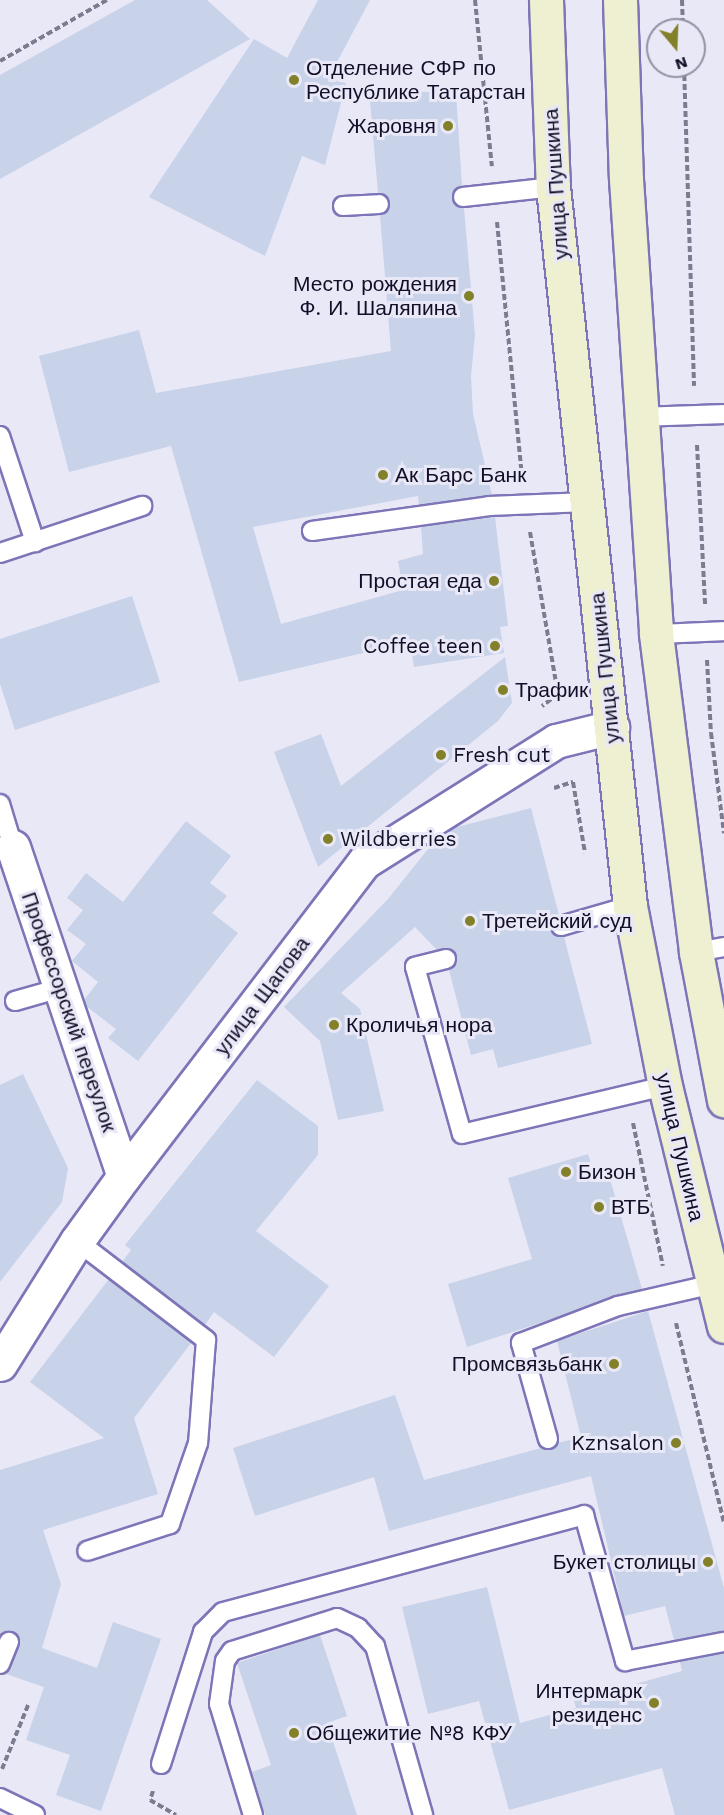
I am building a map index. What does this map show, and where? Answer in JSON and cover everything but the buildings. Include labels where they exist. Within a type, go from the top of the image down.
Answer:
[{"type":"main road","name":"улица Пушкина","points":[[546,0],[553,187],[630,906],[665,1086],[724,1326]]},
{"type":"main road","points":[[620,0],[640,417],[656,634],[710,950],[724,1100]]},
{"type":"street","name":"улица Щапова","points":[[0,1364],[77,1241],[124,1176],[364,862],[556,741],[612,727]]},
{"type":"street","name":"Профессорский переулок","points":[[14,847],[124,1176]]},
{"type":"lane","points":[[463,197],[553,187]]},
{"type":"lane","points":[[343,206],[379,204]]},
{"type":"lane","points":[[640,417],[724,414]]},
{"type":"lane","points":[[0,436],[34,542]]},
{"type":"lane","points":[[312,531],[525,502],[587,502]]},
{"type":"lane","points":[[0,554],[142,506]]},
{"type":"lane","points":[[656,634],[715,631]]},
{"type":"lane","points":[[0,804],[14,847]]},
{"type":"lane","points":[[561,926],[630,906]]},
{"type":"lane","points":[[446,959],[415,968],[462,1134],[665,1086]]},
{"type":"lane","points":[[15,1001],[61,988]]},
{"type":"lane","points":[[77,1241],[206,1340],[198,1443],[170,1524],[87,1551]]},
{"type":"lane","points":[[548,1439],[521,1343],[618,1306],[713,1284]]},
{"type":"lane","points":[[161,1764],[203,1632],[223,1612],[584,1515],[625,1661],[724,1641]]},
{"type":"lane","points":[[253,1815],[219,1704],[225,1661],[232,1651],[337,1618],[358,1628],[375,1646],[423,1815]]},
{"type":"lane","points":[[0,1664],[9,1642]]},
{"type":"lane","points":[[0,1798],[35,1815]]},
{"type":"path","points":[[0,61],[107,0]]},
{"type":"path","points":[[475,0],[525,502],[558,694]]},
{"type":"path","points":[[682,0],[683,18]]},
{"type":"path","points":[[684,78],[695,415],[715,631],[711,733],[724,833]]},
{"type":"path","points":[[0,1773],[29,1703]]},
{"type":"place","name":"Отделение СФР по Республике Татарстан","points":[[294,80]]},
{"type":"place","name":"Жаровня","points":[[448,126]]},
{"type":"place","name":"Место рождения Ф. И. Шаляпина","points":[[469,296]]},
{"type":"place","name":"Ак Барс Банк","points":[[383,475]]},
{"type":"place","name":"Простая еда","points":[[494,581]]},
{"type":"place","name":"Coffee teen","points":[[495,646]]},
{"type":"place","name":"Трафик","points":[[503,690]]},
{"type":"place","name":"Fresh cut","points":[[441,755]]},
{"type":"place","name":"Wildberries","points":[[328,839]]},
{"type":"place","name":"Третейский суд","points":[[470,921]]},
{"type":"place","name":"Кроличья нора","points":[[334,1025]]},
{"type":"place","name":"Бизон","points":[[566,1172]]},
{"type":"place","name":"ВТБ","points":[[599,1207]]},
{"type":"place","name":"Промсвязьбанк","points":[[614,1364]]},
{"type":"place","name":"Kznsalon","points":[[676,1443]]},
{"type":"place","name":"Букет столицы","points":[[708,1562]]},
{"type":"place","name":"Интермарк резиденс","points":[[654,1703]]},
{"type":"place","name":"Общежитие №8 КФУ","points":[[294,1733]]}]
